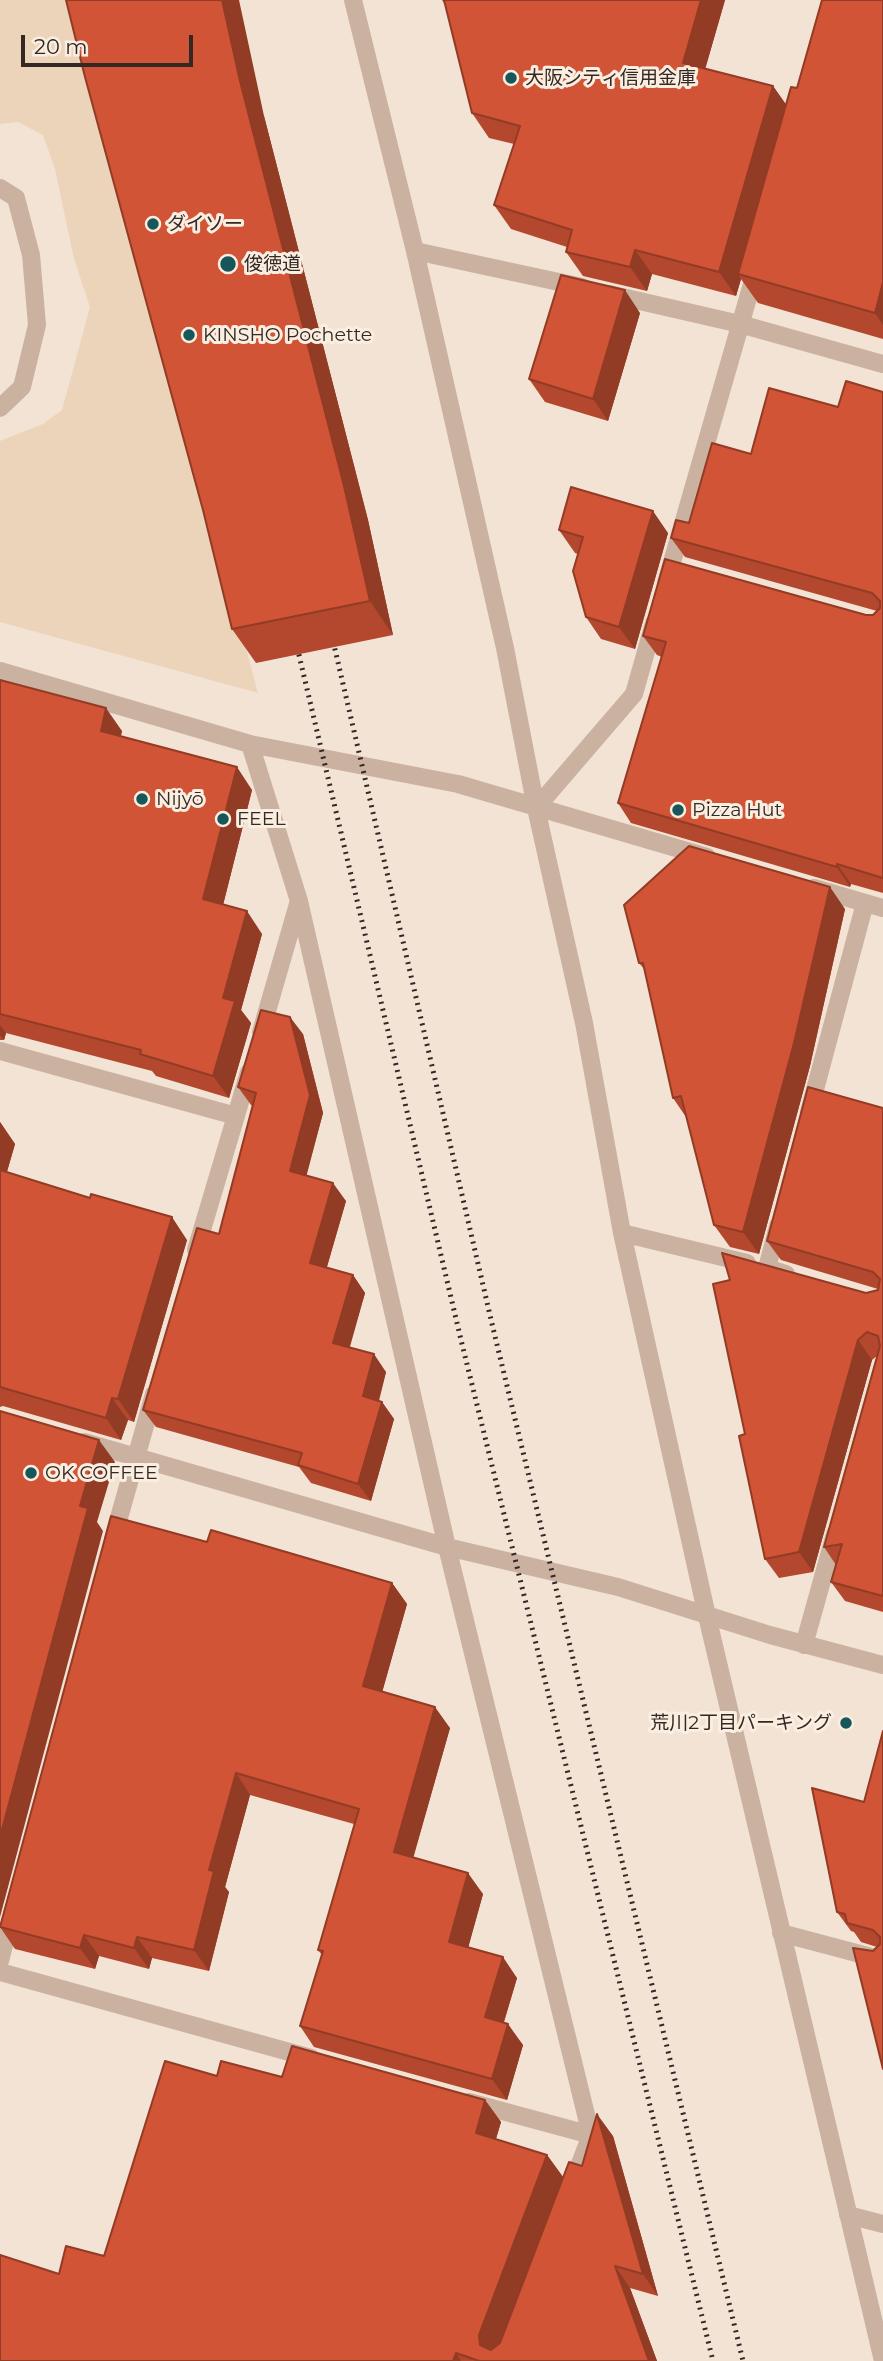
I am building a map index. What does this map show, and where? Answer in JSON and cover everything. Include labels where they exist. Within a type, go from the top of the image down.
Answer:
[{"type":"street","points":[[353,0],[415,251],[505,648],[536,808],[584,1023],[622,1233],[707,1616],[883,2361]]},
{"type":"street","points":[[0,188],[16,198],[19,209],[31,255],[37,325],[22,387],[0,408]]},
{"type":"street","points":[[415,251],[491,265],[740,324],[883,363]]},
{"type":"street","points":[[536,808],[634,694],[678,566],[759,259]]},
{"type":"street","points":[[0,671],[250,744],[458,784],[718,860]]},
{"type":"street","points":[[250,744],[299,901],[447,1548],[591,2135],[567,2198]]},
{"type":"street","points":[[798,883],[883,908]]},
{"type":"street","points":[[189,1273],[299,901]]},
{"type":"street","points":[[805,1125],[865,903]]},
{"type":"street","points":[[0,1051],[236,1116]]},
{"type":"street","points":[[767,1268],[784,1203]]},
{"type":"street","points":[[622,1233],[806,1280]]},
{"type":"street","points":[[107,1562],[158,1378]]},
{"type":"street","points":[[61,1435],[447,1548],[618,1587],[804,1645],[883,1665]]},
{"type":"street","points":[[804,1645],[838,1524]]},
{"type":"street","points":[[0,1961],[18,1894]]},
{"type":"street","points":[[781,1933],[883,1960]]},
{"type":"street","points":[[0,1972],[326,2062]]},
{"type":"street","points":[[458,2099],[591,2135]]},
{"type":"street","points":[[848,2215],[883,2224]]},
{"type":"shaded area","points":[[0,0],[74,0],[258,693],[0,622],[0,441],[43,424],[62,410],[90,307],[74,259],[55,169],[43,135],[18,122],[0,124]]},
{"type":"building","points":[[66,0],[222,0],[240,81],[344,486],[370,601],[232,629],[203,510]]},
{"type":"building","points":[[444,0],[701,0],[683,63],[773,86],[719,272],[635,250],[630,267],[566,252],[572,230],[494,205],[520,126],[472,113]]},
{"type":"building","points":[[822,0],[883,0],[883,282],[875,313],[738,274],[791,87],[797,88]]},
{"type":"building","points":[[561,275],[625,290],[593,399],[529,379]]},
{"type":"building","points":[[846,381],[883,392],[883,878],[618,803],[666,642],[643,636],[665,559],[866,615],[873,615],[880,608],[880,601],[872,593],[671,538],[676,520],[689,523],[712,443],[751,454],[769,388],[838,407]]},
{"type":"building","points":[[571,487],[653,511],[619,627],[586,617],[573,571],[583,537],[559,530]]},
{"type":"building","points":[[0,680],[106,708],[101,731],[237,767],[203,899],[247,911],[223,998],[235,1001],[213,1076],[140,1054],[141,1050],[0,1014]]},
{"type":"building","points":[[689,846],[830,887],[794,1043],[743,1232],[714,1225],[681,1096],[673,1098],[643,963],[639,963],[624,905]]},
{"type":"building","points":[[261,1010],[290,1017],[310,1095],[290,1171],[333,1183],[310,1263],[353,1275],[333,1343],[374,1354],[363,1396],[382,1402],[358,1484],[298,1465],[302,1453],[143,1410],[197,1228],[219,1234],[256,1093],[238,1087]]},
{"type":"building","points":[[808,1087],[883,1108],[883,1596],[831,1582],[842,1544],[824,1547],[880,1346],[878,1336],[867,1332],[858,1340],[799,1552],[765,1559],[739,1436],[745,1434],[713,1284],[730,1280],[722,1253],[866,1293],[878,1290],[880,1279],[873,1272],[767,1241]]},
{"type":"building","points":[[0,1170],[90,1198],[91,1194],[172,1217],[118,1399],[112,1398],[106,1418],[0,1387]]},
{"type":"building","points":[[0,1411],[99,1440],[80,1506],[88,1508],[0,1837]]},
{"type":"building","points":[[111,1516],[207,1542],[211,1530],[392,1583],[363,1686],[435,1707],[394,1852],[468,1873],[449,1942],[503,1957],[485,2017],[508,2024],[492,2079],[300,2026],[323,1951],[318,1950],[359,1809],[236,1773],[209,1870],[214,1871],[194,1950],[137,1937],[134,1948],[84,1935],[80,1948],[0,1927]]},
{"type":"building","points":[[883,1731],[883,2069],[853,1948],[873,1951],[880,1944],[880,1937],[873,1930],[847,1923],[845,1914],[837,1912],[812,1788],[864,1802]]},
{"type":"building","points":[[292,2046],[485,2100],[476,2133],[547,2155],[479,2335],[480,2345],[491,2350],[500,2343],[569,2162],[582,2166],[597,2114],[643,2274],[615,2266],[649,2361],[479,2361],[456,2353],[453,2361],[0,2361],[0,2255],[59,2274],[66,2246],[104,2256],[165,2061],[217,2076],[221,2061],[282,2077]]},
{"type":"railway","points":[[330,628],[493,1328],[743,2361]]},
{"type":"railway","points":[[294,634],[462,1344],[713,2361]]},
{"type":"place","name":"大阪シティ信用金庫","points":[[511,78]]},
{"type":"place","name":"ダイソー","points":[[153,224]]},
{"type":"place","name":"俊徳道","points":[[228,264]]},
{"type":"place","name":"KINSHO Pochette","points":[[189,335]]},
{"type":"place","name":"Nijyō","points":[[142,799]]},
{"type":"place","name":"Pizza Hut","points":[[678,810]]},
{"type":"place","name":"FEEL","points":[[223,819]]},
{"type":"place","name":"OK COFFEE","points":[[31,1473]]},
{"type":"place","name":"荒川2丁目パーキング","points":[[846,1723]]}]
